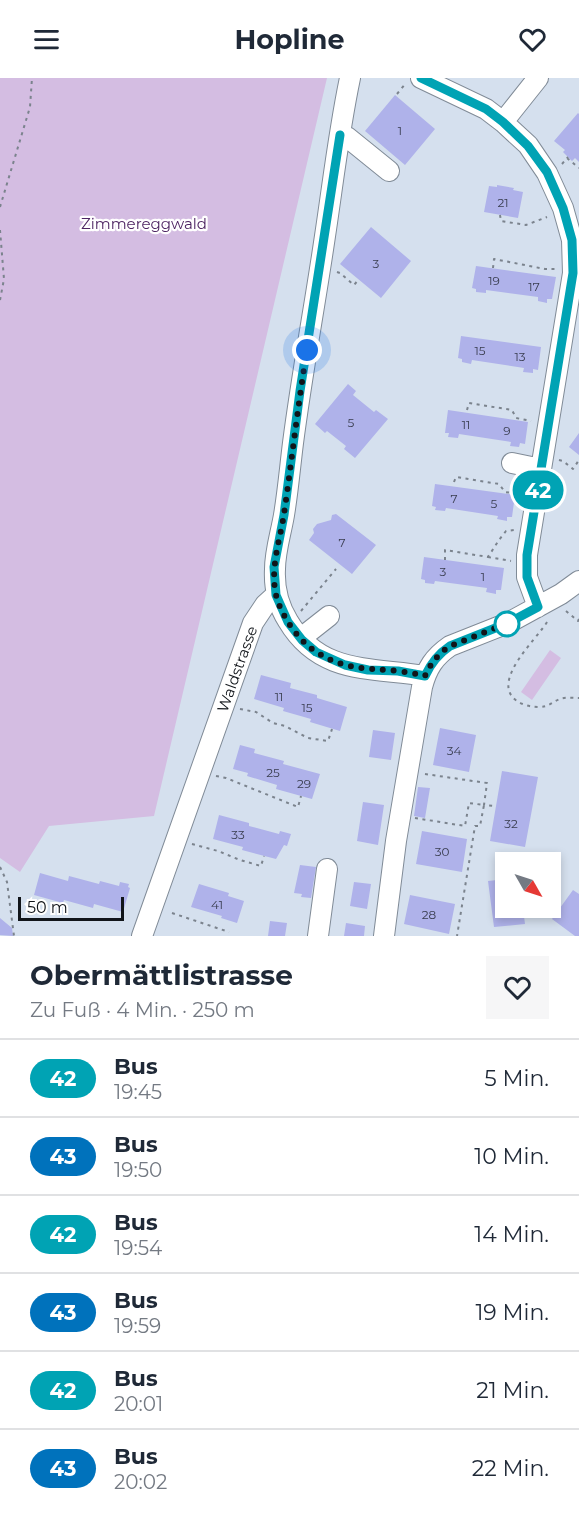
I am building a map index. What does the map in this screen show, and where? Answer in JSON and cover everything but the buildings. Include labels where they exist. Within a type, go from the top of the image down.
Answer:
[{"type":"street","points":[[350,78],[300,391],[284,515],[274,567],[276,595],[288,622],[316,652],[345,665],[368,670],[398,671],[425,676]]},
{"type":"street","points":[[503,122],[538,78]]},
{"type":"street","points":[[414,79],[486,109],[503,122],[528,146],[547,172],[569,210],[573,273],[549,424],[549,464],[527,555],[527,577],[543,614]]},
{"type":"street","points":[[340,135],[348,137],[389,171]]},
{"type":"street","points":[[512,463],[549,464]]},
{"type":"street","points":[[384,936],[396,841],[422,687],[430,663],[450,646],[508,623],[543,614],[579,581]]},
{"type":"street","name":"Waldstrasse","points":[[142,936],[253,623],[265,605],[276,595]]},
{"type":"street","points":[[301,638],[329,616]]},
{"type":"street","points":[[318,936],[327,869]]},
{"type":"path","points":[[0,207],[30,106],[32,78]]},
{"type":"path","points":[[397,94],[414,79]]},
{"type":"path","points":[[567,158],[579,168]]},
{"type":"path","points":[[500,215],[501,221],[526,225],[569,210]]},
{"type":"path","points":[[0,230],[4,279],[0,300]]},
{"type":"path","points":[[493,268],[494,260],[545,269],[562,269],[573,266]]},
{"type":"path","points":[[533,274],[536,267]]},
{"type":"path","points":[[320,269],[340,273],[354,285],[359,279]]},
{"type":"path","points":[[467,410],[469,403],[512,410],[516,418],[549,424]]},
{"type":"path","points":[[549,464],[563,461],[573,469],[579,460]]},
{"type":"path","points":[[454,482],[456,477],[499,484],[506,492],[528,496]]},
{"type":"path","points":[[488,557],[506,531],[522,530]]},
{"type":"path","points":[[445,560],[445,550],[504,560]]},
{"type":"path","points":[[293,614],[303,610],[336,569]]},
{"type":"path","points":[[563,609],[578,621],[579,619]]},
{"type":"path","points":[[543,614],[544,627],[517,660],[508,691],[523,705],[537,707],[552,704],[562,698],[579,698]]},
{"type":"path","points":[[240,709],[256,712],[273,723],[285,726],[308,738],[328,741],[332,729]]},
{"type":"path","points":[[408,770],[487,783],[480,826],[475,826],[457,936]]},
{"type":"path","points":[[208,774],[226,778],[298,807],[301,796]]},
{"type":"path","points":[[410,818],[465,826],[469,803],[496,806]]},
{"type":"path","points":[[187,843],[218,850],[261,866],[264,856]]},
{"type":"path","points":[[0,867],[7,882],[14,936]]},
{"type":"path","points":[[172,913],[229,932]]},
{"type":"green space","name":"Zimmereggwald","points":[[0,78],[327,78],[154,816],[49,826],[20,872],[0,858]]},
{"type":"green space","points":[[550,650],[561,658],[532,700],[521,692]]},
{"type":"bus line","name":"42","points":[[340,135],[300,391],[284,515],[274,567],[276,595],[288,622],[302,640],[316,652],[345,665],[368,670],[398,671],[425,676],[430,663],[450,646],[508,623],[538,607],[527,577],[527,555],[573,273],[572,240],[563,208],[547,172],[528,146],[486,109],[421,78]]},
{"type":"route","points":[[307,350],[284,515],[274,567],[276,595],[288,622],[302,640],[316,652],[332,660],[368,670],[398,671],[425,676],[430,663],[442,651],[507,624]]}]
